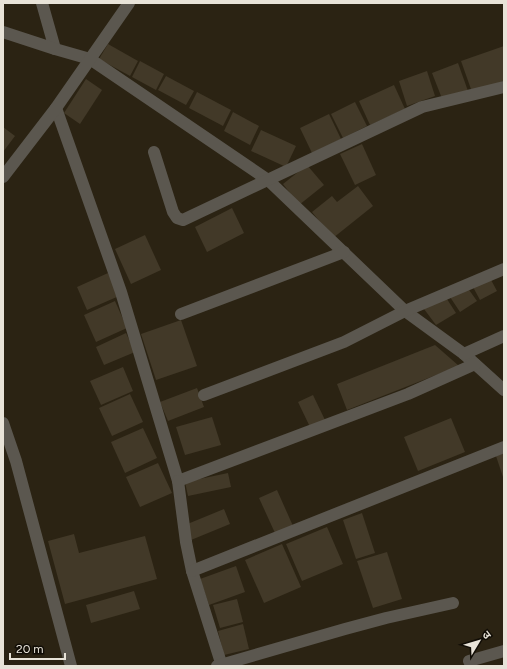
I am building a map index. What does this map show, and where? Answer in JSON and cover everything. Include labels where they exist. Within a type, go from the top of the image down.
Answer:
[{"type":"street","points":[[42,3],[56,49]]},
{"type":"street","points":[[3,177],[56,108],[129,3]]},
{"type":"street","points":[[3,32],[90,59],[268,180],[405,311],[464,354],[504,390]]},
{"type":"street","points":[[154,152],[174,212],[177,218],[183,220],[422,107],[504,87]]},
{"type":"street","points":[[56,108],[121,292],[178,481],[186,542],[192,571],[220,666],[345,629],[453,603]]},
{"type":"street","points":[[181,314],[344,252]]},
{"type":"street","points":[[204,395],[344,342],[405,311],[504,269]]},
{"type":"street","points":[[464,354],[504,336]]},
{"type":"street","points":[[178,481],[408,394],[475,364]]},
{"type":"street","points":[[3,423],[16,461],[71,666]]},
{"type":"street","points":[[192,571],[504,447]]},
{"type":"street","points":[[469,662],[504,651]]},
{"type":"building","points":[[108,44],[138,61],[130,76],[99,59]]},
{"type":"building","points":[[504,46],[504,81],[472,92],[461,61]]},
{"type":"building","points":[[140,61],[164,74],[156,90],[132,77]]},
{"type":"building","points":[[458,63],[468,91],[443,101],[432,73]]},
{"type":"building","points":[[427,71],[435,96],[407,106],[399,81]]},
{"type":"building","points":[[166,76],[194,91],[186,105],[158,90]]},
{"type":"building","points":[[86,79],[102,90],[80,124],[64,113]]},
{"type":"building","points":[[394,85],[405,109],[370,125],[359,101]]},
{"type":"building","points":[[197,92],[231,110],[223,126],[189,108]]},
{"type":"building","points":[[355,102],[367,126],[343,138],[331,114]]},
{"type":"building","points":[[233,112],[259,126],[250,145],[224,131]]},
{"type":"building","points":[[329,114],[341,139],[312,153],[300,128]]},
{"type":"building","points":[[3,127],[15,136],[3,152]]},
{"type":"building","points":[[261,130],[296,146],[286,167],[251,151]]},
{"type":"building","points":[[362,144],[376,175],[355,185],[340,154]]},
{"type":"building","points":[[307,165],[324,185],[299,205],[283,184]]},
{"type":"building","points":[[358,186],[373,206],[333,238],[312,212],[332,196],[337,202]]},
{"type":"building","points":[[232,208],[244,233],[207,252],[195,227]]},
{"type":"building","points":[[145,235],[161,270],[131,284],[115,249]]},
{"type":"building","points":[[108,273],[119,296],[87,310],[77,287]]},
{"type":"building","points":[[490,278],[497,291],[480,300],[473,287]]},
{"type":"building","points":[[467,287],[477,301],[460,312],[450,297]]},
{"type":"building","points":[[445,296],[456,313],[436,325],[424,309]]},
{"type":"building","points":[[115,301],[127,328],[96,342],[84,315]]},
{"type":"building","points":[[181,320],[197,366],[156,380],[141,334]]},
{"type":"building","points":[[126,333],[135,352],[104,365],[96,347]]},
{"type":"building","points":[[435,345],[459,366],[347,410],[337,384]]},
{"type":"building","points":[[123,367],[133,391],[101,405],[90,381]]},
{"type":"building","points":[[197,388],[204,407],[168,421],[160,402]]},
{"type":"building","points":[[130,394],[143,422],[112,436],[99,408]]},
{"type":"building","points":[[313,395],[325,420],[310,427],[298,402]]},
{"type":"building","points":[[212,417],[221,445],[185,455],[176,427]]},
{"type":"building","points":[[451,418],[465,452],[418,471],[404,437]]},
{"type":"building","points":[[143,428],[157,458],[125,473],[111,442]]},
{"type":"building","points":[[504,453],[504,480],[496,456]]},
{"type":"building","points":[[158,463],[172,493],[140,507],[126,477]]},
{"type":"building","points":[[228,473],[231,487],[188,496],[185,482]]},
{"type":"building","points":[[277,490],[293,526],[275,533],[259,498]]},
{"type":"building","points":[[224,509],[230,524],[191,540],[185,525]]},
{"type":"building","points":[[362,513],[375,553],[356,559],[343,520]]},
{"type":"building","points":[[327,527],[343,564],[302,581],[286,544]]},
{"type":"building","points":[[74,534],[79,553],[145,536],[157,579],[65,604],[48,541]]},
{"type":"building","points":[[282,544],[301,587],[264,603],[245,560]]},
{"type":"building","points":[[387,552],[402,599],[373,608],[357,561]]},
{"type":"building","points":[[236,566],[245,592],[209,605],[200,579]]},
{"type":"building","points":[[134,591],[140,609],[91,623],[86,605]]},
{"type":"building","points":[[237,599],[243,622],[220,628],[213,605]]},
{"type":"building","points":[[243,624],[249,649],[224,655],[218,631]]}]
